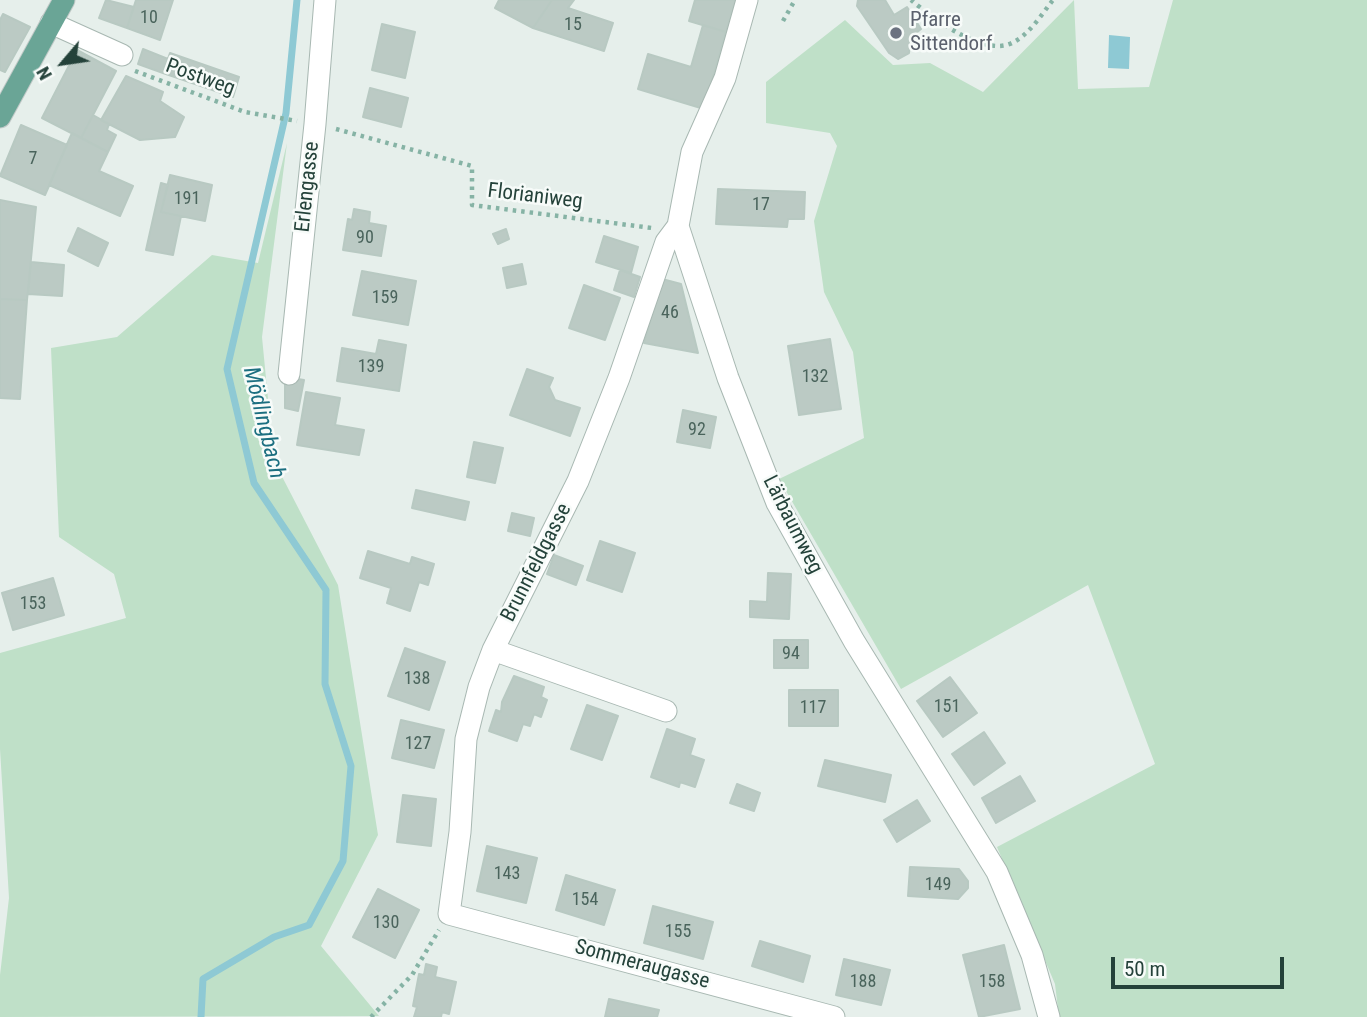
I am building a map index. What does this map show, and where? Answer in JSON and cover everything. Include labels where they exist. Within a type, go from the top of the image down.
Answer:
[{"type":"main road","points":[[0,117],[64,0]]},
{"type":"street","name":"Erlengasse","points":[[289,374],[325,0]]},
{"type":"street","name":"Lärbaumweg","points":[[747,0],[725,79],[692,152],[667,228],[777,503],[854,641],[997,872],[1032,955],[1049,1017]]},
{"type":"street","points":[[51,23],[122,55]]},
{"type":"street","name":"Brunnfeldgasse","points":[[449,914],[466,739],[479,687],[493,650],[578,481],[619,378],[666,242],[667,228]]},
{"type":"street","points":[[493,650],[666,711]]},
{"type":"street","name":"Sommeraugasse","points":[[449,914],[834,1017]]},
{"type":"path","points":[[783,21],[795,0]]},
{"type":"path","points":[[911,0],[959,33],[988,46],[1003,47],[1028,32],[1053,0]]},
{"type":"path","name":"Postweg","points":[[122,55],[128,68],[245,112],[299,121]]},
{"type":"path","name":"Florianiweg","points":[[327,126],[472,166],[472,205],[667,228]]},
{"type":"path","points":[[371,1017],[412,975],[449,914]]},
{"type":"green space","points":[[1074,0],[1078,89],[1149,87],[1173,0],[1367,0],[1367,1017],[1059,1017],[1055,984],[997,847],[1155,764],[1088,585],[901,689],[779,479],[864,438],[853,352],[824,292],[814,221],[837,146],[830,133],[766,123],[766,82],[845,20],[893,65],[930,63],[983,92]]},
{"type":"green space","points":[[287,143],[262,337],[274,461],[338,585],[378,835],[321,946],[379,1016],[0,1017],[0,975],[9,898],[0,749],[0,653],[126,618],[114,574],[59,537],[51,348],[117,337],[212,255],[258,263]]},
{"type":"water","points":[[1109,35],[1130,37],[1129,69],[1108,68]]},
{"type":"building","points":[[106,0],[134,7],[127,28],[99,18]]},
{"type":"building","points":[[136,0],[173,0],[160,40],[127,28]]},
{"type":"building","points":[[499,0],[552,0],[533,28],[495,8]]},
{"type":"building","points":[[552,0],[574,0],[568,8],[613,23],[604,51],[533,28]]},
{"type":"building","points":[[695,0],[736,0],[726,32],[689,21]]},
{"type":"building","name":"Pfarre Sittendorf","points":[[858,0],[885,0],[894,15],[907,7],[921,29],[911,37],[909,53],[898,59],[889,53],[857,6]]},
{"type":"building","points":[[3,14],[30,27],[5,72],[0,70],[0,20]]},
{"type":"building","points":[[382,24],[415,32],[405,78],[372,70]]},
{"type":"building","points":[[703,25],[726,32],[704,109],[638,89],[648,54],[691,67]]},
{"type":"building","points":[[143,49],[168,59],[163,73],[138,64]]},
{"type":"building","points":[[77,50],[116,71],[81,138],[42,118]]},
{"type":"building","points":[[170,53],[239,77],[233,97],[163,73]]},
{"type":"building","points":[[126,76],[163,92],[160,101],[184,117],[175,137],[140,140],[101,120]]},
{"type":"building","points":[[370,88],[408,98],[401,127],[363,117]]},
{"type":"building","points":[[93,115],[109,124],[107,130],[116,135],[108,152],[81,138]]},
{"type":"building","points":[[21,125],[67,145],[45,195],[0,176]]},
{"type":"building","points":[[72,133],[108,152],[99,171],[133,186],[120,216],[49,185]]},
{"type":"building","points":[[170,175],[212,185],[205,221],[161,212]]},
{"type":"building","points":[[161,183],[168,185],[161,212],[181,216],[173,255],[146,250]]},
{"type":"building","points":[[718,189],[805,192],[804,219],[788,219],[787,227],[716,224]]},
{"type":"building","points":[[0,200],[36,207],[27,300],[0,299]]},
{"type":"building","points":[[354,209],[370,212],[369,223],[386,226],[381,256],[343,250],[348,219],[352,220]]},
{"type":"building","points":[[78,228],[108,243],[98,266],[68,251]]},
{"type":"building","points":[[506,229],[509,239],[498,244],[493,234]]},
{"type":"building","points":[[604,236],[638,247],[631,273],[596,262]]},
{"type":"building","points":[[31,262],[64,265],[62,296],[28,294]]},
{"type":"building","points":[[522,264],[526,284],[507,288],[503,268]]},
{"type":"building","points":[[620,270],[640,277],[634,297],[614,290]]},
{"type":"building","points":[[362,271],[416,281],[408,325],[353,315]]},
{"type":"building","points":[[662,279],[681,284],[698,353],[644,343]]},
{"type":"building","points":[[584,285],[620,298],[605,340],[569,328]]},
{"type":"building","points":[[0,299],[27,300],[20,399],[0,398]]},
{"type":"building","points":[[830,339],[841,409],[799,415],[788,346]]},
{"type":"building","points":[[379,340],[406,345],[399,391],[337,381],[342,348],[376,354]]},
{"type":"building","points":[[527,369],[553,378],[549,387],[555,400],[580,408],[570,436],[510,415]]},
{"type":"building","points":[[285,377],[304,380],[298,411],[285,408]]},
{"type":"building","points":[[306,392],[340,398],[335,425],[364,430],[359,455],[297,445]]},
{"type":"building","points":[[683,410],[716,417],[710,448],[677,442]]},
{"type":"building","points":[[474,442],[503,448],[495,483],[467,477]]},
{"type":"building","points":[[416,490],[469,502],[465,520],[412,508]]},
{"type":"building","points":[[512,513],[534,518],[530,536],[508,531]]},
{"type":"building","points":[[600,541],[635,553],[622,592],[587,580]]},
{"type":"building","points":[[368,551],[410,564],[412,557],[434,564],[428,585],[419,582],[410,611],[387,603],[391,588],[360,578]]},
{"type":"building","points":[[554,555],[583,566],[576,585],[547,574]]},
{"type":"building","points":[[768,573],[791,574],[789,619],[750,617],[750,601],[767,602]]},
{"type":"building","points":[[53,578],[64,615],[13,630],[2,593]]},
{"type":"building","points":[[774,640],[808,640],[808,668],[774,668]]},
{"type":"building","points":[[405,648],[445,662],[429,710],[388,696]]},
{"type":"building","points":[[514,676],[544,687],[541,697],[547,700],[541,717],[534,714],[530,726],[523,724],[517,741],[489,731],[496,710],[501,712],[502,702]]},
{"type":"building","points":[[950,677],[977,713],[943,737],[917,701]]},
{"type":"building","points":[[789,690],[838,690],[838,726],[789,726]]},
{"type":"building","points":[[587,705],[618,716],[602,760],[571,749]]},
{"type":"building","points":[[401,720],[444,730],[434,768],[392,758]]},
{"type":"building","points":[[667,729],[695,739],[690,755],[704,760],[695,787],[680,782],[679,787],[651,777]]},
{"type":"building","points":[[984,732],[1005,763],[974,785],[952,754]]},
{"type":"building","points":[[825,760],[891,775],[885,802],[818,786]]},
{"type":"building","points":[[1020,776],[1035,801],[996,823],[982,798]]},
{"type":"building","points":[[737,784],[760,793],[754,811],[730,803]]},
{"type":"building","points":[[403,795],[436,799],[431,846],[397,842]]},
{"type":"building","points":[[917,800],[930,821],[897,842],[884,820]]},
{"type":"building","points":[[487,846],[537,858],[526,903],[477,891]]},
{"type":"building","points":[[910,867],[959,869],[968,881],[968,888],[958,899],[908,896]]},
{"type":"building","points":[[566,875],[615,890],[604,925],[556,910]]},
{"type":"building","points":[[378,889],[419,910],[395,958],[353,937]]},
{"type":"building","points":[[653,906],[713,922],[703,959],[644,943]]},
{"type":"building","points":[[760,941],[810,956],[803,982],[752,966]]},
{"type":"building","points":[[1004,945],[1020,1009],[979,1017],[963,955]]},
{"type":"building","points":[[844,959],[890,970],[881,1005],[836,995]]},
{"type":"building","points":[[426,964],[437,967],[435,977],[456,982],[449,1014],[442,1012],[441,1017],[414,1017],[417,1007],[413,1006],[419,974],[424,975]]},
{"type":"building","points":[[609,999],[659,1010],[657,1017],[605,1017]]},
{"type":"waterway","name":"Mödlingbach","points":[[201,1017],[203,979],[274,937],[309,925],[343,861],[351,766],[325,684],[326,590],[254,483],[227,369],[286,113],[297,0]]},
{"type":"place","name":"Pfarre Sittendorf","points":[[896,33]]}]
